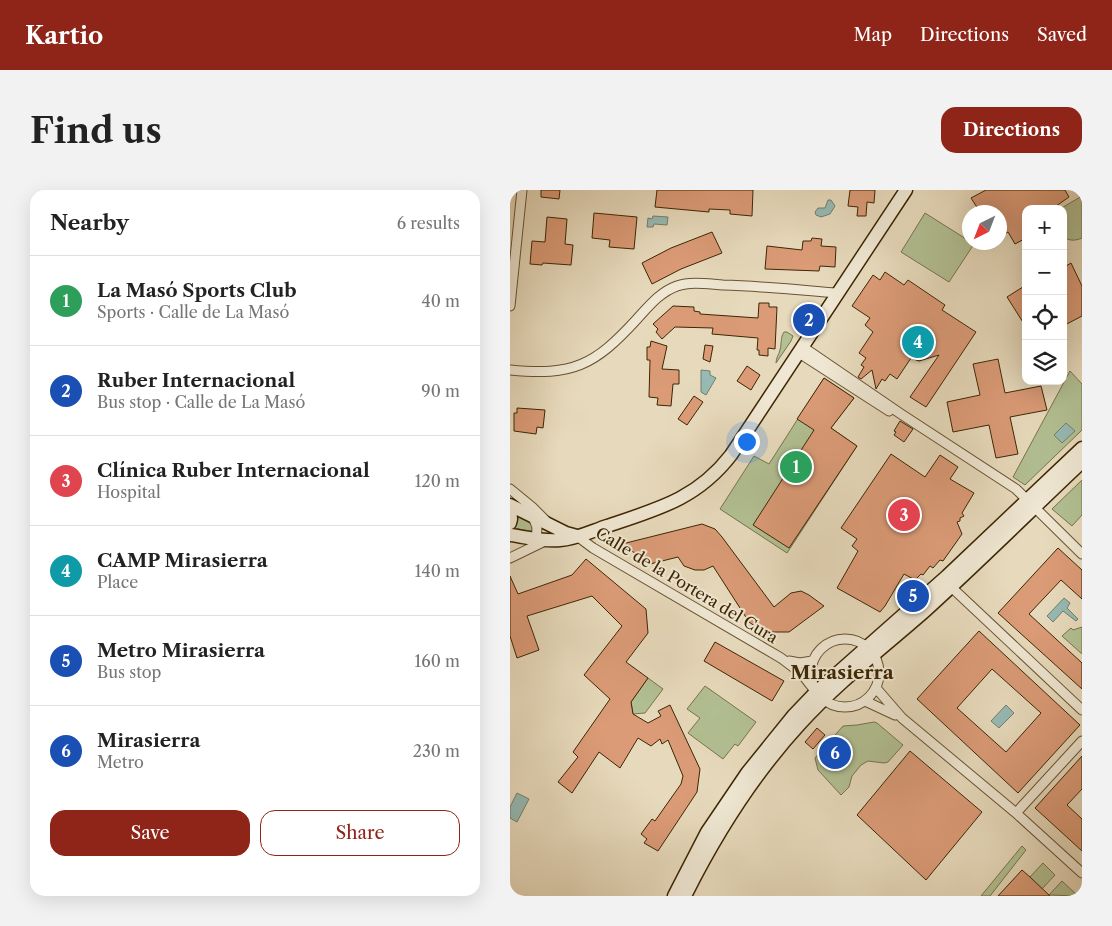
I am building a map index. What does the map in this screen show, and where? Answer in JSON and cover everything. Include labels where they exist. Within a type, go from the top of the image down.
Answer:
[{"type":"main road","points":[[510,535],[539,543],[567,539],[655,510],[678,500],[703,485],[720,469],[731,455],[801,350],[836,293],[906,190]]},
{"type":"main road","points":[[1031,504],[1082,448]]},
{"type":"main road","points":[[674,896],[707,832],[766,748],[820,696],[948,582],[1031,504],[1082,462]]},
{"type":"main road","points":[[510,512],[533,517],[566,533],[577,536]]},
{"type":"main road","points":[[685,896],[724,826],[755,779],[820,696]]},
{"type":"street","points":[[510,306],[522,190]]},
{"type":"street","points":[[510,370],[545,372],[566,370],[583,364],[611,345],[664,293],[684,284],[753,286],[836,293]]},
{"type":"street","points":[[801,350],[891,414],[1010,485],[1082,554]]},
{"type":"street","points":[[510,489],[532,506],[550,526]]},
{"type":"street","points":[[510,558],[539,543],[537,526],[533,517]]},
{"type":"street","name":"Calle de la Portera del Cura","points":[[577,536],[593,548],[781,658],[802,674],[820,696]]},
{"type":"street","points":[[948,582],[1082,710]]},
{"type":"street","points":[[836,640],[853,640],[870,651],[879,671],[876,688],[865,701],[855,706],[844,708],[833,706],[820,696],[810,674],[812,661],[822,647],[836,640]]},
{"type":"street","name":"Calle de la Portera del Cura","points":[[781,658],[800,663],[812,661]]},
{"type":"street","points":[[876,688],[902,718],[1016,813],[1082,873]]},
{"type":"street","points":[[865,701],[902,718]]},
{"type":"street","points":[[1016,813],[1082,741]]},
{"type":"green space","points":[[1082,196],[1082,238],[1075,240],[1067,239],[1067,205]]},
{"type":"green space","points":[[925,213],[962,236],[962,250],[970,250],[949,282],[901,252]]},
{"type":"green space","points":[[784,332],[793,336],[776,363],[780,352]]},
{"type":"green space","points":[[1070,371],[1082,384],[1082,430],[1025,485],[1013,477],[1062,385],[1067,385],[1067,377]]},
{"type":"green space","points":[[824,378],[854,398],[831,428],[857,446],[787,553],[720,509],[754,456],[769,464]]},
{"type":"green space","points":[[1082,480],[1082,515],[1072,526],[1052,509]]},
{"type":"green space","points":[[518,516],[531,522],[533,532],[514,528]]},
{"type":"green space","points":[[1082,627],[1082,654],[1062,636],[1071,628],[1073,630]]},
{"type":"green space","points":[[648,678],[663,689],[645,713],[633,714],[631,702]]},
{"type":"green space","points":[[705,686],[756,722],[738,746],[735,744],[723,759],[688,733],[700,718],[687,709]]},
{"type":"green space","points":[[874,722],[903,745],[888,762],[868,761],[861,765],[852,776],[849,787],[841,795],[818,770],[815,758],[843,726]]},
{"type":"green space","points":[[1022,846],[1026,850],[990,896],[981,896]]},
{"type":"green space","points":[[1043,863],[1055,875],[1042,889],[1030,877]]},
{"type":"green space","points":[[1062,881],[1078,896],[1049,895]]},
{"type":"water","points":[[828,200],[831,200],[835,206],[830,214],[821,217],[816,215],[815,212],[818,208],[825,208]]},
{"type":"water","points":[[653,216],[668,217],[667,225],[654,224],[653,227],[647,227],[648,218],[652,219]]},
{"type":"water","points":[[701,370],[710,371],[710,375],[716,378],[706,395],[701,392]]},
{"type":"water","points":[[1066,423],[1075,431],[1062,443],[1054,435]]},
{"type":"water","points":[[1064,598],[1070,603],[1067,608],[1078,619],[1076,621],[1063,611],[1053,622],[1047,616]]},
{"type":"water","points":[[1006,705],[1014,713],[999,728],[991,721]]},
{"type":"water","points":[[517,793],[529,799],[517,822],[510,818],[510,807]]},
{"type":"building","points":[[541,190],[560,190],[559,199],[541,197]]},
{"type":"building","points":[[657,190],[753,190],[752,216],[730,214],[730,210],[709,209],[709,212],[655,207]]},
{"type":"building","points":[[850,190],[875,190],[874,203],[867,202],[866,216],[857,216],[858,207],[848,206]]},
{"type":"building","points":[[986,190],[1065,190],[1069,197],[1058,205],[1022,205],[1022,240],[1015,244],[1007,233],[1007,205],[976,205],[971,198]]},
{"type":"building","points":[[594,213],[637,217],[634,249],[609,247],[610,240],[592,238]]},
{"type":"building","points":[[547,217],[567,219],[565,244],[573,245],[571,265],[530,264],[532,241],[545,242]]},
{"type":"building","points":[[712,232],[722,253],[681,269],[652,284],[642,263],[671,248]]},
{"type":"building","points":[[812,238],[822,239],[821,246],[836,247],[835,267],[820,266],[819,271],[765,269],[767,246],[802,250],[803,241],[811,241]]},
{"type":"building","points":[[1071,263],[1082,286],[1082,316],[1067,324],[1067,295],[1067,266]]},
{"type":"building","points":[[885,272],[904,285],[908,280],[945,305],[942,310],[976,332],[926,407],[910,397],[939,355],[919,361],[911,358],[897,379],[890,374],[885,381],[882,379],[876,389],[872,370],[861,379],[858,377],[864,367],[861,365],[866,358],[859,353],[873,332],[865,325],[870,318],[852,306],[873,275],[880,280]]},
{"type":"building","points":[[1022,288],[1022,321],[1007,297]]},
{"type":"building","points":[[759,303],[769,303],[769,307],[777,307],[775,349],[768,348],[768,356],[759,355],[759,350],[757,350],[758,338],[712,334],[713,328],[675,327],[662,339],[656,332],[658,329],[653,324],[673,306],[694,307],[694,311],[700,312],[700,314],[758,318]]},
{"type":"building","points":[[651,341],[667,346],[662,369],[679,370],[679,384],[673,384],[671,406],[657,405],[658,398],[649,397],[650,360],[647,360],[647,347],[650,347]]},
{"type":"building","points":[[705,345],[713,346],[710,362],[703,359]]},
{"type":"building","points":[[998,359],[1005,393],[1041,386],[1047,410],[1010,417],[1018,454],[996,458],[989,425],[953,432],[947,402],[980,395],[973,364]]},
{"type":"building","points":[[747,366],[760,375],[751,390],[737,381]]},
{"type":"building","points":[[824,378],[854,398],[831,428],[857,446],[789,548],[753,525],[814,430],[797,419]]},
{"type":"building","points":[[694,396],[703,402],[687,425],[678,419]]},
{"type":"building","points":[[517,408],[545,410],[543,428],[537,427],[536,434],[514,431],[514,413],[517,413]]},
{"type":"building","points":[[900,421],[913,429],[904,442],[894,435],[896,432],[894,431]]},
{"type":"building","points":[[891,454],[925,477],[940,455],[958,467],[950,479],[974,493],[962,513],[964,516],[957,522],[962,534],[943,561],[940,560],[933,568],[930,566],[923,575],[921,574],[915,580],[904,574],[880,612],[837,588],[858,551],[852,546],[857,539],[841,528]]},
{"type":"building","points":[[702,524],[715,529],[722,537],[774,607],[791,593],[801,591],[824,606],[789,632],[763,632],[749,622],[713,566],[704,570],[695,570],[684,566],[678,557],[650,564],[622,544]]},
{"type":"building","points":[[1058,548],[1082,570],[1082,599],[1061,580],[1029,614],[1082,663],[1082,689],[998,613]]},
{"type":"building","points":[[586,559],[646,609],[648,633],[626,662],[648,678],[631,702],[633,714],[648,723],[661,716],[658,711],[670,705],[700,769],[697,792],[658,851],[644,843],[647,839],[641,834],[652,819],[655,821],[681,784],[683,776],[668,740],[662,744],[660,739],[651,746],[638,738],[620,768],[599,752],[572,793],[558,782],[578,757],[573,752],[610,699],[584,675],[622,626],[592,596],[527,616],[539,650],[517,658],[510,636],[510,576],[518,594],[572,575]]},
{"type":"building","points":[[979,631],[1080,725],[1018,793],[917,699]],"holes":[[[992,669],[1041,713],[1006,752],[957,708]]]},
{"type":"building","points":[[715,642],[784,681],[772,701],[704,661]]},
{"type":"building","name":"Mirasierra","points":[[817,728],[825,735],[813,749],[805,742]]},
{"type":"building","points":[[910,751],[982,812],[926,880],[857,815]]},
{"type":"building","points":[[1082,756],[1082,789],[1067,805],[1082,819],[1082,851],[1035,808]]},
{"type":"building","points":[[1022,870],[1030,877],[1050,896],[998,896]]},
{"type":"place","name":"Ruber Internacional","points":[[809,320]]},
{"type":"place","name":"CAMP Mirasierra","points":[[918,342]]},
{"type":"place","name":"La Masó Sports Club","points":[[796,467]]},
{"type":"place","name":"Clínica Ruber Internacional","points":[[904,515]]},
{"type":"place","name":"Metro Mirasierra","points":[[913,596]]},
{"type":"place","name":"Mirasierra","points":[[835,753]]},
{"type":"district","name":"Mirasierra","points":[[842,672]]}]
